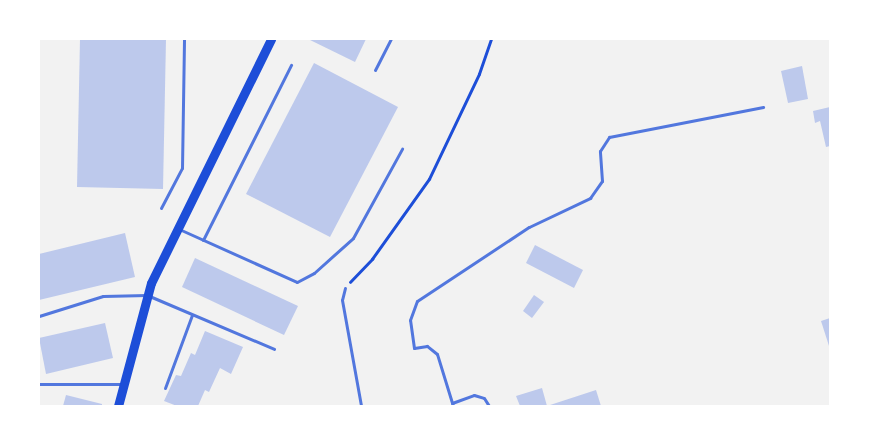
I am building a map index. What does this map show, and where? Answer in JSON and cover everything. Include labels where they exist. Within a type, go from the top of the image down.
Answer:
[{"type":"main road","points":[[118,406],[147,296],[271,39]]},
{"type":"lane","points":[[161,208],[182,168],[184,39]]},
{"type":"lane","points":[[374,70],[392,39]]},
{"type":"lane","points":[[203,240],[291,65]]},
{"type":"lane","points":[[489,406],[484,398],[474,395],[453,405],[437,354],[427,346],[414,348],[410,320],[416,301],[529,227],[590,198],[602,181],[601,145],[609,138],[763,107]]},
{"type":"lane","points":[[179,229],[297,282],[314,273],[353,238],[402,149]]},
{"type":"lane","points":[[345,288],[342,300],[361,406]]},
{"type":"lane","points":[[39,316],[103,296],[147,296],[274,349]]},
{"type":"lane","points":[[165,388],[192,314]]},
{"type":"lane","points":[[39,384],[123,384]]},
{"type":"path","points":[[345,288],[372,259],[429,179],[479,74],[491,39]]},
{"type":"building","points":[[80,39],[166,39],[163,189],[77,187]]},
{"type":"building","points":[[308,39],[366,39],[355,62]]},
{"type":"building","points":[[314,63],[398,107],[330,237],[246,194]]},
{"type":"building","points":[[802,66],[808,99],[788,103],[781,71]]},
{"type":"building","points":[[830,107],[830,146],[826,147],[820,121],[815,123],[813,111]]},
{"type":"building","points":[[125,233],[135,277],[39,300],[39,254]]},
{"type":"building","points":[[535,245],[583,270],[574,288],[526,263]]},
{"type":"building","points":[[195,258],[298,306],[284,335],[182,287]]},
{"type":"building","points":[[534,295],[544,302],[532,318],[523,311]]},
{"type":"building","points":[[830,318],[830,349],[821,321]]},
{"type":"building","points":[[105,323],[113,358],[46,374],[39,338]]},
{"type":"building","points":[[205,331],[243,347],[231,374],[220,368],[209,392],[205,390],[198,406],[177,406],[164,401],[176,375],[181,376],[191,353],[195,355]]},
{"type":"building","points":[[542,388],[547,406],[520,406],[516,396]]},
{"type":"building","points":[[596,390],[601,406],[547,406]]},
{"type":"building","points":[[66,395],[102,404],[102,406],[63,406]]}]
